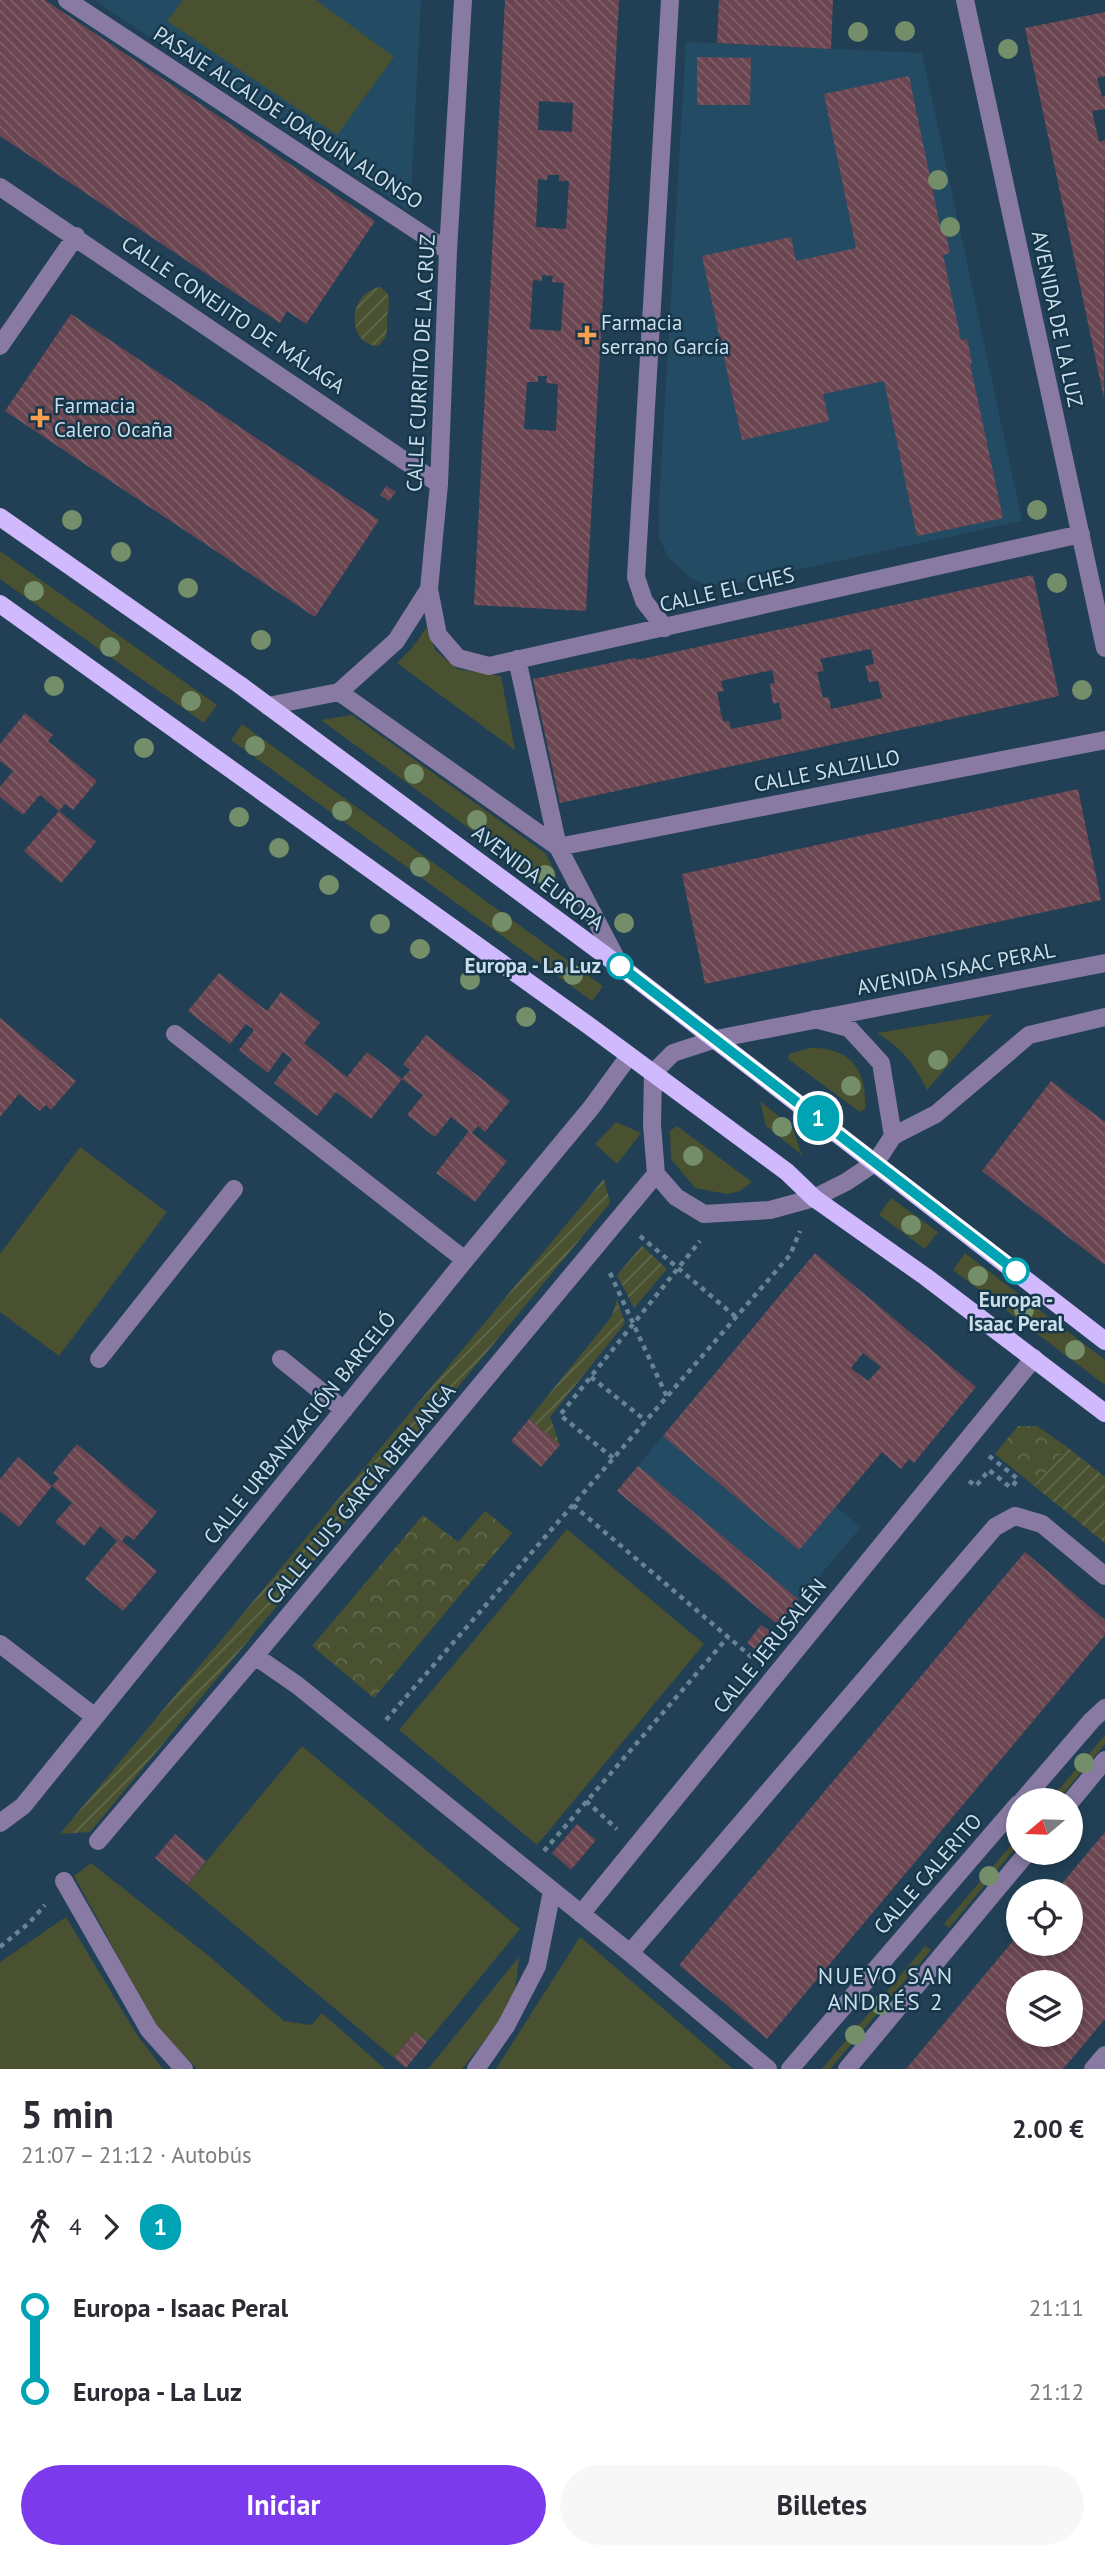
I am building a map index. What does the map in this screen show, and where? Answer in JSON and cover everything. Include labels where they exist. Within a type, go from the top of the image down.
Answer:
[{"type":"main road","name":"AVENIDA EUROPA","points":[[0,517],[268,706],[620,966],[1105,1340]]},
{"type":"main road","points":[[1,606],[653,1073],[787,1172],[814,1198],[926,1276],[1105,1413]]},
{"type":"street","name":"PASAJE ALCALDE JOAQUÍN ALONSO","points":[[67,0],[448,251]]},
{"type":"street","name":"CALLE CURRITO DE LA CRUZ","points":[[339,692],[396,641],[429,589],[439,484],[448,251],[463,0]]},
{"type":"street","points":[[666,628],[644,601],[636,577],[670,0]]},
{"type":"street","name":"AVENIDA DE LA LUZ","points":[[965,0],[1105,648]]},
{"type":"street","name":"CALLE CONEJITO DE MÁLAGA","points":[[0,187],[439,484]]},
{"type":"street","points":[[0,346],[76,236]]},
{"type":"street","name":"CALLE EL CHES","points":[[429,589],[438,635],[458,658],[488,666],[1081,534]]},
{"type":"street","points":[[517,660],[558,847],[620,966]]},
{"type":"street","points":[[268,706],[339,692],[558,847]]},
{"type":"street","name":"CALLE SALZILLO","points":[[558,847],[1105,740]]},
{"type":"street","name":"AVENIDA ISAAC PERAL","points":[[653,1073],[673,1053],[716,1039],[1105,963]]},
{"type":"street","points":[[653,1073],[652,1125],[656,1174],[676,1197],[704,1214],[770,1210],[814,1198],[846,1182],[876,1162],[893,1136],[936,1114],[1029,1035],[1105,1017]]},
{"type":"street","points":[[816,1019],[849,1028],[881,1063],[893,1136]]},
{"type":"street","points":[[175,1034],[465,1260]]},
{"type":"street","name":"CALLE URBANIZACIÓN BARCELÓ","points":[[0,1823],[23,1806],[465,1260],[592,1108],[629,1056]]},
{"type":"street","name":"CALLE LUIS GARCÍA BERLANGA","points":[[98,1841],[256,1656],[656,1174]]},
{"type":"street","points":[[99,1359],[234,1189]]},
{"type":"street","name":"CALLE JERUSALÉN","points":[[581,1913],[1034,1358]]},
{"type":"street","points":[[281,1359],[344,1410]]},
{"type":"street","points":[[630,1953],[995,1527],[1015,1516],[1042,1524],[1105,1576]]},
{"type":"street","points":[[0,1644],[95,1717]]},
{"type":"street","points":[[256,1656],[298,1685],[581,1913],[768,2069]]},
{"type":"street","name":"CALLE CALERITO","points":[[1032,1788],[1092,1720],[1105,1709]]},
{"type":"street","points":[[1082,1788],[1105,1760]]},
{"type":"street","name":"CALLE CALERITO","points":[[790,2069],[1006,1818]]},
{"type":"street","points":[[847,2069],[1016,1866]]},
{"type":"street","points":[[64,1881],[149,2031],[184,2069]]},
{"type":"street","points":[[476,2069],[506,2025],[537,1966],[552,1891]]},
{"type":"street","points":[[1093,2069],[1105,2054]]},
{"type":"path","points":[[368,1742],[790,1255],[814,1198]]},
{"type":"path","points":[[639,1236],[736,1317]]},
{"type":"path","points":[[614,1458],[561,1415],[701,1240]]},
{"type":"path","points":[[596,1248],[621,1295],[667,1397]]},
{"type":"path","points":[[591,1377],[646,1421]]},
{"type":"path","points":[[981,1463],[988,1455],[1018,1479],[1011,1488]]},
{"type":"path","points":[[974,1471],[967,1480],[976,1486],[989,1470],[1011,1488],[1015,1516]]},
{"type":"path","points":[[573,1504],[774,1676]]},
{"type":"path","points":[[527,1871],[728,1637]]},
{"type":"path","points":[[586,1801],[636,1845]]},
{"type":"shaded area","points":[[94,0],[421,0],[410,211]]},
{"type":"shaded area","points":[[686,42],[922,53],[1022,521],[727,585],[706,584],[692,579],[668,557],[659,537],[659,503]]},
{"type":"shaded area","points":[[815,1253],[889,1314],[820,1384],[882,1452],[836,1507],[861,1527],[778,1625],[617,1491]]},
{"type":"green space","points":[[183,0],[316,0],[394,57],[337,135],[167,21]]},
{"type":"green space","points":[[380,287],[387,293],[389,301],[386,334],[378,346],[360,337],[355,318],[361,298]]},
{"type":"green space","points":[[0,551],[217,705],[204,723],[0,579]]},
{"type":"green space","points":[[427,627],[435,650],[457,669],[501,676],[515,750],[397,663]]},
{"type":"green space","points":[[352,715],[545,853],[555,871],[559,894],[321,720]]},
{"type":"green space","points":[[242,724],[603,986],[592,1001],[231,740]]},
{"type":"green space","points":[[992,1014],[927,1090],[907,1058],[877,1033]]},
{"type":"green space","points":[[810,1048],[836,1052],[854,1064],[863,1083],[865,1109],[860,1112],[788,1059],[789,1054]]},
{"type":"green space","points":[[760,1101],[792,1127],[802,1155],[766,1126]]},
{"type":"green space","points":[[616,1122],[641,1133],[617,1164],[595,1144]]},
{"type":"green space","points":[[677,1126],[752,1182],[740,1191],[727,1194],[695,1188],[671,1159],[670,1131]]},
{"type":"green space","points":[[80,1147],[167,1212],[59,1356],[0,1312],[0,1254]]},
{"type":"green space","points":[[604,1179],[610,1203],[90,1832],[60,1834]]},
{"type":"green space","points":[[891,1198],[938,1232],[925,1249],[879,1215]]},
{"type":"green space","points":[[642,1246],[667,1269],[634,1308],[617,1275]]},
{"type":"green space","points":[[965,1253],[1105,1360],[1105,1385],[953,1270]]},
{"type":"green space","points":[[617,1299],[625,1323],[550,1417],[560,1445],[529,1419],[612,1316]]},
{"type":"green space","points":[[1018,1426],[1037,1426],[1067,1447],[1034,1486],[995,1454]]},
{"type":"green space","points":[[1067,1447],[1105,1477],[1105,1543],[1034,1486]]},
{"type":"green space","points":[[485,1511],[512,1533],[374,1698],[312,1646],[423,1515],[458,1542]]},
{"type":"green space","points":[[567,1529],[704,1644],[537,1845],[399,1730]]},
{"type":"green space","points":[[1105,1735],[1105,1744],[1068,1788],[1060,1788]]},
{"type":"green space","points":[[302,1746],[520,1929],[427,2042],[415,2032],[394,2058],[187,1885]]},
{"type":"green space","points":[[1006,1851],[1006,1859],[949,1928],[944,1924]]},
{"type":"green space","points":[[91,1863],[209,1956],[284,2021],[311,2025],[322,2013],[385,2069],[197,2069],[156,2026],[74,1876]]},
{"type":"green space","points":[[66,1917],[137,2035],[163,2069],[0,2069],[0,1962]]},
{"type":"green space","points":[[580,1937],[585,1941],[733,2069],[496,2069]]},
{"type":"green space","points":[[925,1946],[931,1950],[830,2069],[822,2069]]},
{"type":"green space","points":[[519,1957],[515,1992],[499,2022],[462,2069],[428,2069]]},
{"type":"building","points":[[0,0],[45,0],[375,221],[306,324],[287,311],[280,323],[0,136]]},
{"type":"building","points":[[505,0],[619,0],[586,611],[474,605]],"holes":[[[539,101],[573,103],[572,132],[538,130]],[[548,175],[559,175],[559,181],[569,181],[566,229],[536,227],[538,179],[547,180]],[[542,275],[553,276],[552,282],[564,283],[561,331],[530,329],[533,280],[542,281]],[[538,376],[547,376],[546,383],[558,384],[556,431],[524,429],[527,382],[538,382]]]},
{"type":"building","points":[[719,0],[833,0],[831,49],[717,43]]},
{"type":"building","points":[[1105,12],[1105,76],[1097,78],[1102,97],[1105,96],[1105,109],[1092,111],[1099,142],[1105,140],[1104,398],[1025,28]]},
{"type":"building","points":[[697,57],[751,58],[750,105],[697,105]]},
{"type":"building","points":[[909,76],[941,230],[945,229],[950,253],[943,255],[961,340],[967,339],[1003,518],[917,536],[884,381],[823,394],[829,421],[742,440],[702,256],[791,237],[796,261],[856,248],[824,94]]},
{"type":"building","points":[[71,314],[379,520],[315,617],[5,411]]},
{"type":"building","points":[[386,486],[396,492],[389,501],[380,495]]},
{"type":"building","points":[[1033,575],[1059,696],[560,803],[533,679],[634,658],[637,660]],"holes":[[[871,649],[874,664],[865,666],[869,682],[878,681],[882,698],[831,709],[829,697],[823,698],[817,672],[824,671],[820,659]],[[772,670],[775,683],[770,684],[773,704],[779,702],[782,719],[731,729],[729,721],[724,722],[721,714],[717,692],[724,691],[721,681]]]},
{"type":"building","points":[[25,713],[53,735],[48,741],[97,781],[73,810],[65,804],[59,811],[40,795],[23,815],[0,797],[0,787],[13,771],[0,761],[0,744]]},
{"type":"building","points":[[1078,789],[1101,900],[705,984],[682,874]]},
{"type":"building","points":[[59,811],[96,842],[61,883],[24,851]]},
{"type":"building","points":[[219,973],[267,1011],[281,992],[320,1023],[304,1043],[347,1077],[367,1052],[402,1079],[371,1119],[336,1092],[317,1116],[274,1083],[292,1059],[283,1052],[268,1073],[239,1050],[254,1030],[246,1024],[230,1044],[188,1011]]},
{"type":"building","points":[[0,1018],[76,1081],[51,1110],[46,1105],[40,1111],[19,1094],[0,1117]]},
{"type":"building","points":[[426,1035],[510,1101],[485,1132],[478,1126],[472,1133],[507,1161],[475,1202],[436,1173],[469,1131],[451,1117],[435,1137],[407,1115],[423,1095],[402,1079],[410,1070],[403,1064]]},
{"type":"building","points":[[1051,1081],[1105,1122],[1105,1265],[982,1171]]},
{"type":"building","points":[[815,1253],[976,1387],[914,1463],[909,1459],[901,1469],[882,1452],[799,1550],[663,1436]],"holes":[[[863,1353],[881,1367],[868,1381],[851,1368]]]},
{"type":"building","points":[[529,1419],[560,1445],[541,1467],[511,1441]]},
{"type":"building","points":[[77,1444],[157,1512],[134,1540],[127,1535],[122,1541],[157,1571],[123,1611],[85,1579],[117,1541],[100,1526],[84,1546],[55,1522],[72,1503],[52,1486],[59,1478],[53,1473]]},
{"type":"building","points":[[18,1457],[52,1486],[19,1527],[0,1511],[0,1479]]},
{"type":"building","points":[[638,1466],[799,1600],[778,1625],[617,1491]]},
{"type":"building","points":[[1025,1552],[1105,1620],[1105,1635],[767,2039],[679,1965]]},
{"type":"building","points":[[761,1625],[773,1633],[758,1652],[747,1643]]},
{"type":"building","points":[[577,1824],[596,1840],[571,1870],[552,1853]]},
{"type":"building","points":[[1105,1832],[1105,2019],[1083,2045],[1083,1970],[1006,1970],[1006,2047],[1082,2047],[1074,2056],[1063,2069],[906,2069],[1006,1949],[1006,1956],[1083,1956],[1083,1879],[1066,1879],[1077,1866],[1083,1866],[1083,1858]]},
{"type":"building","points":[[175,1834],[206,1861],[187,1885],[155,1858]]},
{"type":"building","points":[[415,2032],[427,2042],[406,2068],[394,2058]]},
{"type":"bus line","name":"1","points":[[620,966],[1016,1271]]},
{"type":"place","name":"Farmacia serrano García","points":[[587,335]]},
{"type":"place","name":"Farmacia Calero Ocaña","points":[[40,418]]},
{"type":"place","name":"Europa - La Luz","points":[[620,966]]},
{"type":"place","name":"Europa - Isaac Peral","points":[[1016,1271]]},
{"type":"district","name":"NUEVO SAN ANDRÉS 2","points":[[886,1989]]}]
